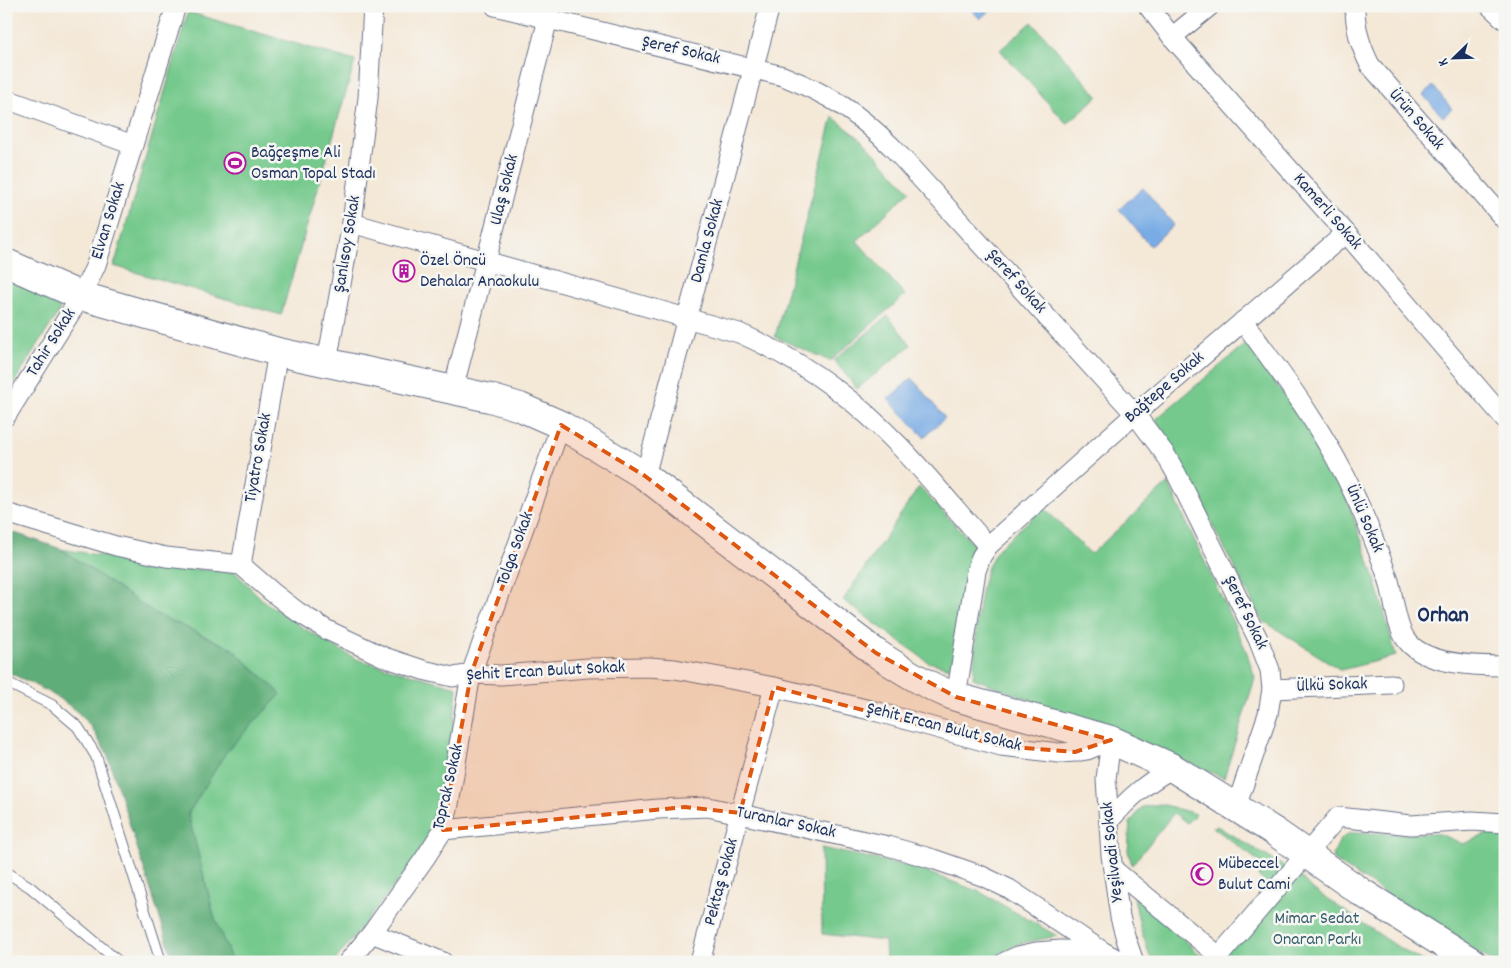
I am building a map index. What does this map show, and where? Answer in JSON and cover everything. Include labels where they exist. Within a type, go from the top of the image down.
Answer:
[{"type":"main road","points":[[6,263],[81,296],[278,352],[490,398],[520,407],[561,425],[645,476],[876,653],[924,683],[956,698],[1111,740],[1173,768],[1236,807],[1361,892],[1472,962]]},
{"type":"street","name":"Elvan Sokak","points":[[81,296],[96,264],[176,6]]},
{"type":"street","name":"Şanlısoy Sokak","points":[[327,362],[352,223],[368,98],[373,6]]},
{"type":"street","name":"Şeref Sokak","points":[[496,6],[783,76],[826,95],[852,111],[871,126],[931,189],[1135,414],[1165,454],[1199,518],[1258,639],[1270,670],[1272,689],[1268,714],[1236,807]]},
{"type":"street","name":"Damla Sokak","points":[[645,476],[770,6]]},
{"type":"street","name":"Kamerli Sokak","points":[[1148,6],[1172,37],[1346,233],[1505,419]]},
{"type":"street","points":[[1172,37],[1210,6]]},
{"type":"street","name":"Ürün Sokak","points":[[1354,6],[1358,39],[1370,65],[1505,220]]},
{"type":"street","points":[[1490,6],[1505,20]]},
{"type":"street","name":"Ulaş Sokak","points":[[453,390],[548,19]]},
{"type":"street","points":[[6,99],[133,145]]},
{"type":"street","points":[[352,223],[688,318],[739,333],[763,343],[837,389],[898,444],[988,546]]},
{"type":"street","name":"Bağtepe Sokak","points":[[956,698],[976,570],[988,546],[1135,414],[1346,233]]},
{"type":"street","name":"Tahir Sokak","points":[[6,416],[81,296]]},
{"type":"street","name":"Ünlü Sokak","points":[[1243,322],[1284,378],[1337,460],[1376,544],[1389,582],[1402,631],[1407,641],[1416,648],[1441,659],[1483,666],[1505,666]]},
{"type":"street","name":"Tiyatro Sokak","points":[[241,565],[278,352]]},
{"type":"street","name":"Tolga Sokak","points":[[471,674],[561,425]]},
{"type":"street","points":[[6,513],[116,546],[166,557],[241,565]]},
{"type":"street","name":"Şehit Ercan Bulut Sokak","points":[[241,565],[298,612],[327,630],[384,657],[423,670],[453,677],[471,674],[501,675],[588,668],[648,667],[695,672],[774,687],[878,712],[1001,746],[1059,753],[1086,750],[1111,740]]},
{"type":"street","name":"Toprak Sokak","points":[[348,962],[372,933],[443,830],[471,674]]},
{"type":"street","name":"Ülkü Sokak","points":[[1272,689],[1392,684]]},
{"type":"street","name":"Pektaş Sokak","points":[[700,962],[774,687]]},
{"type":"street","name":"Yeşilvadi Sokak","points":[[1111,740],[1106,779],[1113,869],[1120,917],[1134,962]]},
{"type":"street","points":[[1109,820],[1139,790],[1173,768]]},
{"type":"street","name":"Turanlar Sokak","points":[[443,830],[685,807],[708,807],[740,813],[888,846],[982,876],[1009,889],[1102,951],[1122,962]]},
{"type":"street","points":[[1113,869],[1219,956],[1338,817],[1411,825],[1472,821],[1505,824]]},
{"type":"street","points":[[372,933],[444,962]]},
{"type":"street","points":[[1005,962],[1018,956],[1036,952],[1061,950],[1102,951]]},
{"type":"lane","points":[[6,682],[52,706],[78,727],[96,756],[161,962]]},
{"type":"lane","points":[[6,872],[30,887],[119,962]]},
{"type":"highlighted area","points":[[561,425],[645,476],[876,653],[956,697],[1111,740],[1075,752],[1001,746],[774,687],[740,813],[685,807],[443,830],[471,674]]},
{"type":"green space","name":"Bağçeşme Ali Osman Topal Stadı","points":[[188,12],[355,61],[281,315],[114,266]]},
{"type":"green space","points":[[1032,22],[1098,96],[1067,124],[1000,50]]},
{"type":"green space","points":[[833,117],[863,141],[910,191],[857,241],[905,295],[830,361],[775,337]]},
{"type":"green space","points":[[6,279],[56,302],[60,310],[6,395]]},
{"type":"green space","points":[[888,316],[911,345],[857,389],[834,360]]},
{"type":"green space","points":[[1246,344],[1307,425],[1341,483],[1374,575],[1396,656],[1341,670],[1262,620],[1183,469],[1166,445],[1156,419]]},
{"type":"green space","points":[[1168,483],[1246,650],[1255,678],[1224,778],[1142,743],[973,678],[978,610],[985,574],[992,559],[1005,542],[1044,508],[1091,554]]},
{"type":"green space","points":[[919,487],[976,547],[971,561],[954,669],[928,662],[843,600]]},
{"type":"green space","points":[[6,530],[61,549],[154,613],[231,648],[281,694],[226,752],[188,814],[214,916],[232,962],[174,962],[107,754],[83,717],[52,694],[6,671]]},
{"type":"green space","points":[[61,549],[177,568],[235,572],[265,602],[305,629],[356,659],[457,687],[451,757],[442,810],[425,847],[334,962],[232,962],[214,916],[188,814],[226,752],[281,694],[231,648],[154,613]]},
{"type":"green space","points":[[1161,804],[1196,814],[1187,823],[1174,813],[1132,865],[1128,851],[1130,823],[1142,807]]},
{"type":"green space","points":[[1217,826],[1288,869],[1271,886],[1258,876],[1265,866],[1213,827]]},
{"type":"green space","points":[[1495,831],[1505,831],[1505,962],[1493,962],[1488,959],[1335,861],[1333,854],[1340,840],[1350,833],[1440,834],[1463,844]]},
{"type":"green space","points":[[821,848],[913,867],[980,892],[1057,936],[1018,944],[985,962],[886,962],[885,941],[822,934]]},
{"type":"green space","name":"Mimar Sedat Onaran Parkı","points":[[1297,873],[1311,888],[1401,949],[1424,962],[1212,962]]},
{"type":"green space","points":[[1133,892],[1208,962],[1152,962],[1140,927]]},
{"type":"water","points":[[968,6],[994,6],[980,19]]},
{"type":"water","points":[[1433,86],[1452,109],[1443,117],[1423,95]]},
{"type":"water","points":[[1143,188],[1174,225],[1150,246],[1119,209]]},
{"type":"water","points":[[912,378],[945,418],[924,437],[888,399]]},
{"type":"place","name":"Bağçeşme Ali Osman Topal Stadı","points":[[235,163]]},
{"type":"place","name":"Özel Öncü Dehalar Anaokulu","points":[[404,271]]},
{"type":"place","name":"Mübeccel Bulut Cami","points":[[1202,874]]},
{"type":"district","name":"Orhan","points":[[1443,616]]}]
